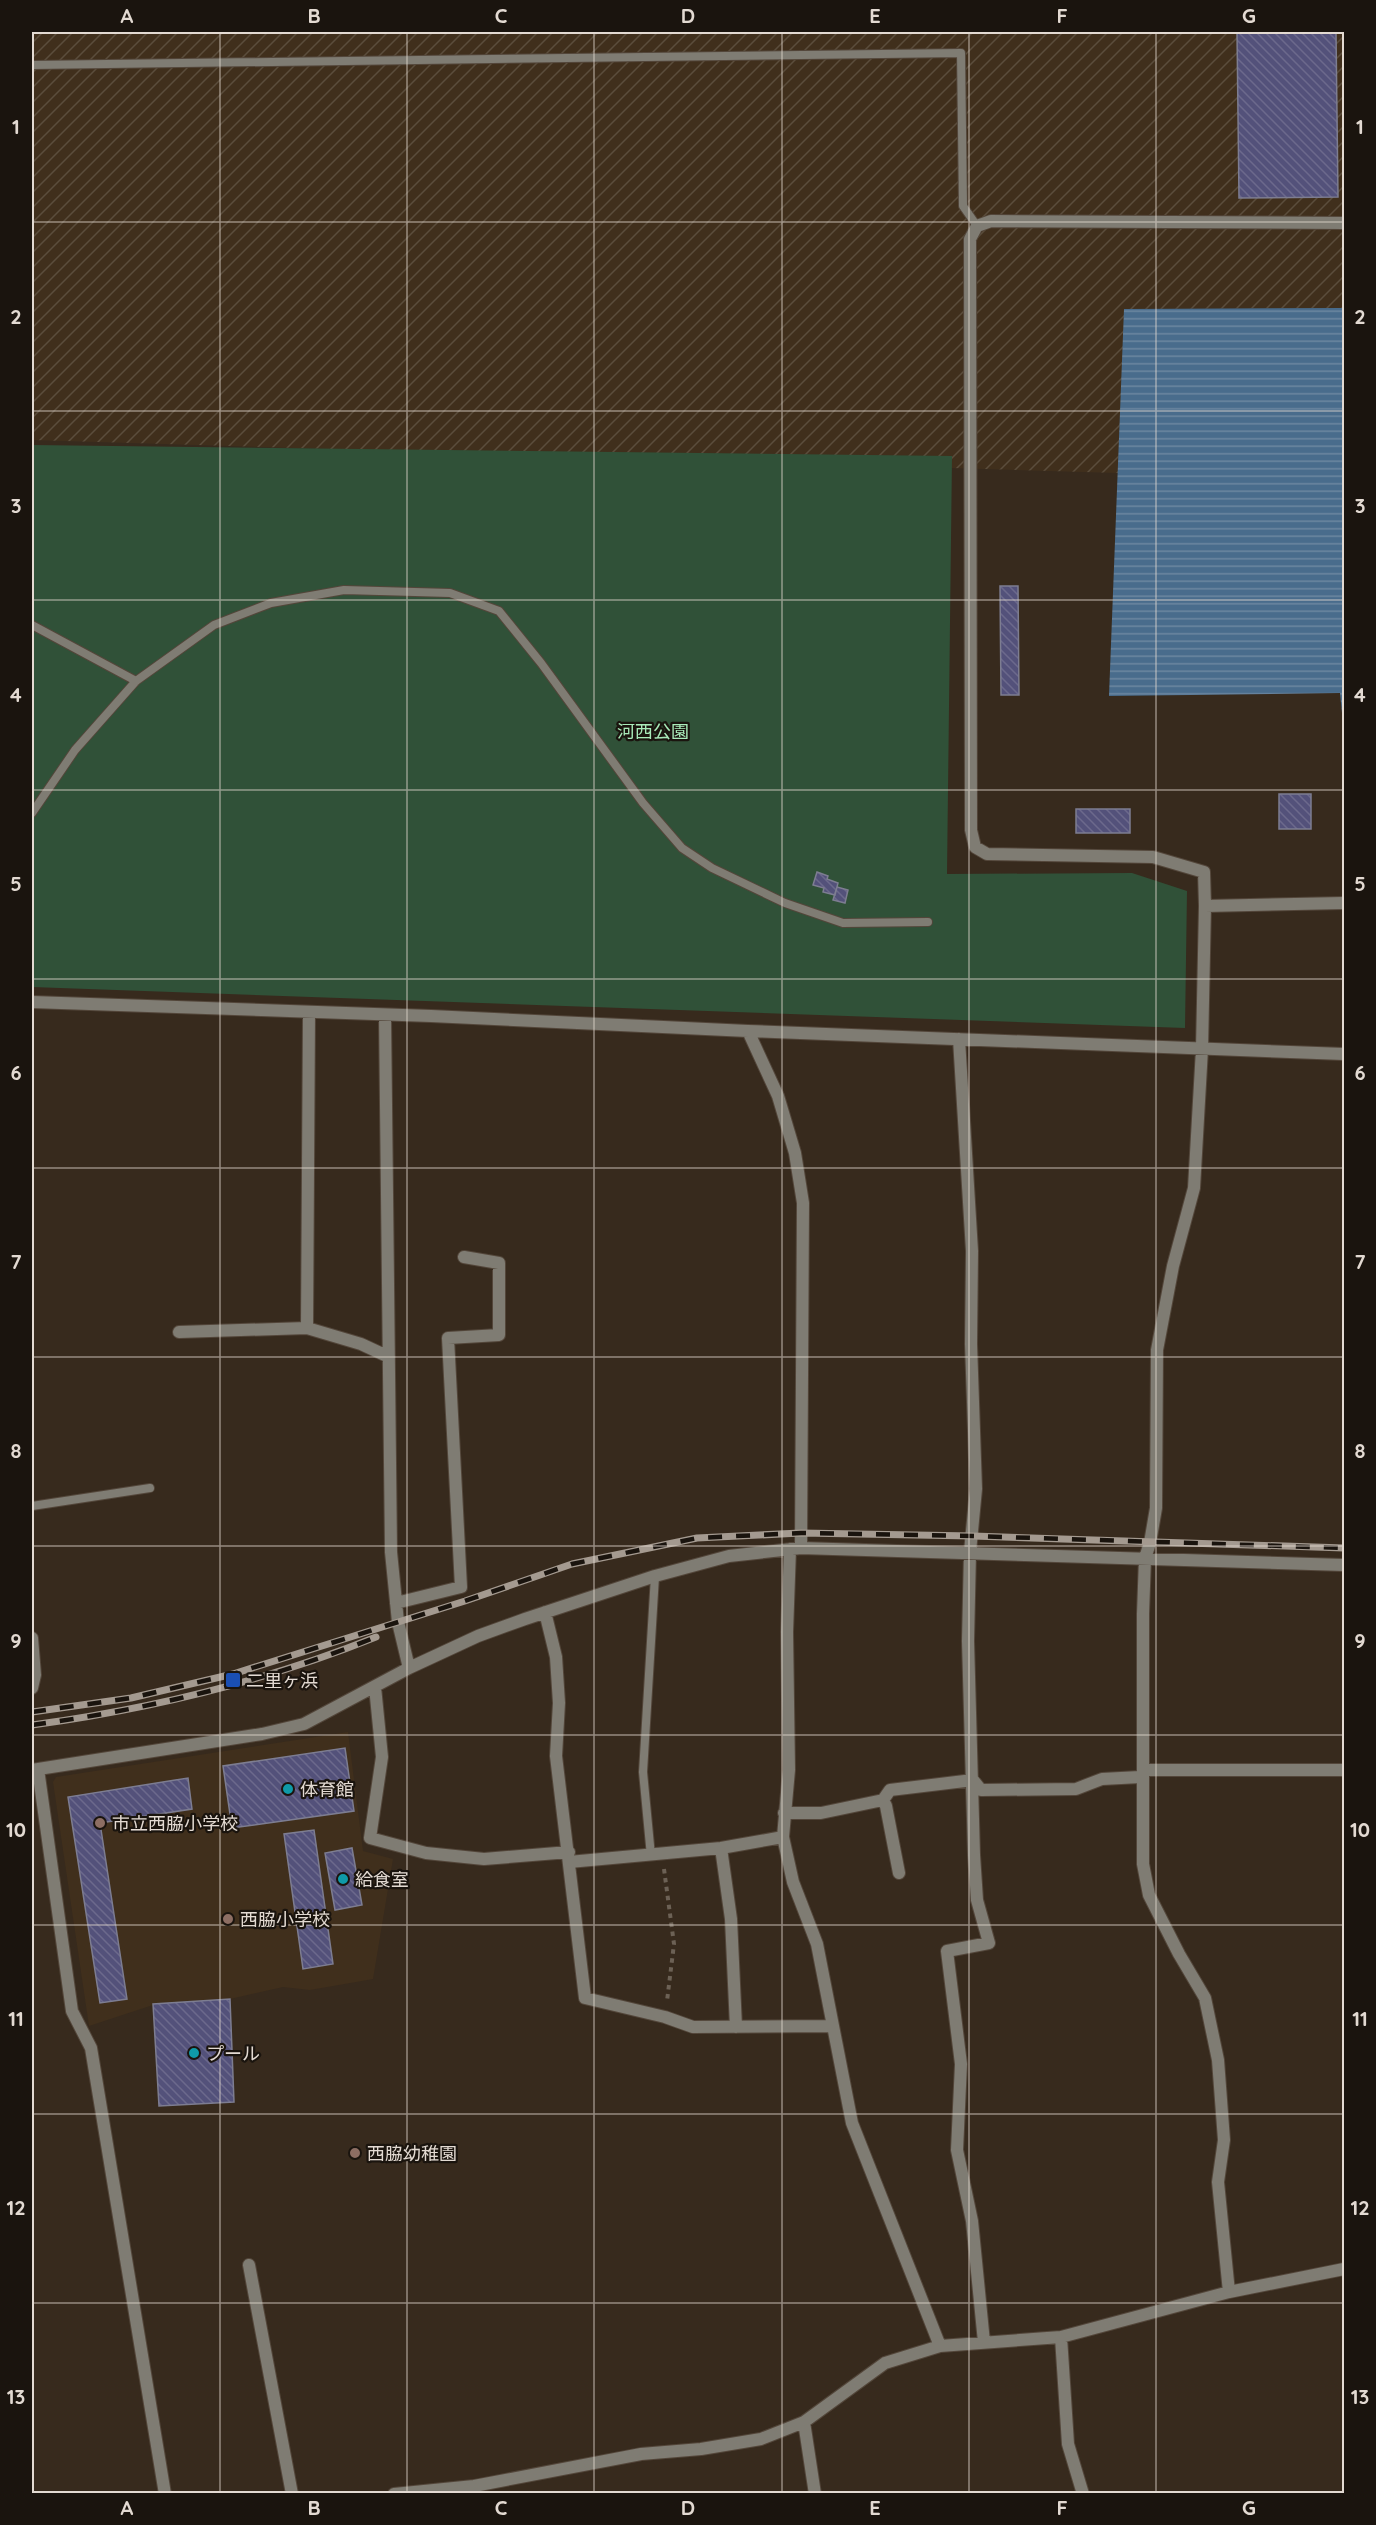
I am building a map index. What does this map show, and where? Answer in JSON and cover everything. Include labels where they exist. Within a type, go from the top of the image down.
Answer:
[{"type":"street","points":[[1228,2292],[1218,2182],[1224,2140],[1218,2060],[1205,1998],[1179,1954],[1149,1895],[1143,1864],[1143,1614],[1145,1558],[1150,1544],[1156,1508],[1157,1350],[1173,1266],[1194,1188],[1202,1049],[1204,872],[1153,857],[987,854],[975,847],[971,830],[970,239],[977,226],[992,221],[1344,223]]},
{"type":"street","points":[[1205,906],[1344,903]]},
{"type":"street","points":[[32,1002],[1344,1054]]},
{"type":"street","points":[[307,1328],[309,1012]]},
{"type":"street","points":[[385,1015],[391,1552],[398,1622],[410,1668]]},
{"type":"street","points":[[748,1032],[778,1096],[795,1154],[803,1203],[796,1549],[787,1632],[789,1770],[783,1837],[794,1882],[817,1944],[852,2123],[940,2346]]},
{"type":"street","points":[[959,1039],[972,1251],[971,1344],[976,1489],[970,1552],[968,1641],[974,1856],[977,1900],[989,1943],[947,1951],[961,2064],[957,2150],[972,2221],[984,2342]]},
{"type":"street","points":[[396,1603],[461,1587],[448,1338],[499,1335],[499,1263],[464,1257]]},
{"type":"street","points":[[179,1332],[307,1328],[361,1344],[389,1358]]},
{"type":"street","points":[[165,2493],[91,2048],[72,2011],[34,1769],[262,1734],[304,1724],[410,1668],[478,1636],[655,1576],[729,1556],[796,1549],[1344,1564]]},
{"type":"street","points":[[546,1612],[556,1657],[559,1703],[556,1755],[585,1998],[665,2017],[693,2027],[832,2026]]},
{"type":"street","points":[[32,1638],[35,1675],[32,1688]]},
{"type":"street","points":[[375,1687],[382,1757],[370,1838],[426,1853],[484,1859],[656,1855],[721,1848],[783,1837]]},
{"type":"street","points":[[973,1780],[981,1790],[1077,1789],[1102,1779],[1140,1777],[1144,1770]]},
{"type":"street","points":[[1144,1770],[1344,1770]]},
{"type":"street","points":[[784,1813],[821,1814],[883,1800],[890,1790],[973,1780]]},
{"type":"street","points":[[883,1800],[900,1873]]},
{"type":"street","points":[[721,1848],[730,1919],[736,2027]]},
{"type":"street","points":[[249,2265],[292,2493]]},
{"type":"street","points":[[394,2493],[447,2491],[641,2454],[701,2449],[760,2439],[804,2422],[885,2363],[940,2346],[1061,2337],[1228,2292],[1344,2269]]},
{"type":"street","points":[[1061,2337],[1068,2444],[1083,2493]]},
{"type":"street","points":[[804,2422],[815,2493]]},
{"type":"lane","points":[[32,65],[961,53],[963,206],[977,226]]},
{"type":"lane","points":[[32,813],[75,750],[136,681],[214,625],[271,603],[344,590],[450,593],[499,611],[541,663],[643,803],[682,848],[712,868],[785,903],[843,923],[928,922]]},
{"type":"lane","points":[[32,625],[136,681]]},
{"type":"lane","points":[[32,1506],[150,1488]]},
{"type":"lane","points":[[655,1576],[643,1772],[656,1855]]},
{"type":"path","points":[[656,1855],[674,1944],[665,2017]]},
{"type":"shaded area","points":[[32,32],[1344,32],[1344,308],[1125,309],[1118,473],[32,440]]},
{"type":"shaded area","name":"西脇小学校","points":[[348,1732],[363,1851],[393,1859],[373,1979],[310,1990],[283,1987],[230,1999],[234,2102],[159,2106],[153,2005],[89,2026],[53,1782],[56,1777]]},
{"type":"green space","name":"河西公園","points":[[32,445],[952,456],[947,874],[1132,873],[1187,891],[1185,1028],[32,987]]},
{"type":"water","points":[[1344,308],[1344,733],[1340,693],[1109,696],[1124,309]]},
{"type":"building","points":[[1237,32],[1336,32],[1338,197],[1239,198]]},
{"type":"building","points":[[1000,586],[1018,586],[1019,695],[1001,695]]},
{"type":"building","points":[[1279,794],[1311,794],[1311,829],[1279,829]]},
{"type":"building","points":[[1076,809],[1130,809],[1130,833],[1076,833]]},
{"type":"building","points":[[817,872],[838,883],[835,895],[823,892],[824,888],[813,885]]},
{"type":"building","points":[[837,887],[848,890],[845,903],[833,900]]},
{"type":"building","name":"体育館","points":[[345,1748],[354,1811],[232,1828],[223,1766]]},
{"type":"building","points":[[188,1778],[192,1809],[100,1823],[127,1999],[100,2003],[68,1797]]},
{"type":"building","name":"市立西脇小学校","points":[[314,1830],[333,1964],[303,1969],[284,1834]]},
{"type":"building","name":"給食室","points":[[352,1848],[362,1905],[335,1910],[325,1853]]},
{"type":"building","name":"プール","points":[[230,1999],[234,2102],[159,2106],[153,2004]]},
{"type":"railway","points":[[32,1712],[131,1698],[233,1674],[465,1601],[572,1564],[697,1538],[801,1533],[1344,1548]]},
{"type":"railway","points":[[32,1725],[120,1711],[206,1692],[292,1667],[376,1637]]},
{"type":"place","name":"二里ヶ浜","points":[[233,1680]]},
{"type":"place","name":"体育館","points":[[288,1789]]},
{"type":"place","name":"市立西脇小学校","points":[[100,1823]]},
{"type":"place","name":"給食室","points":[[343,1879]]},
{"type":"place","name":"西脇小学校","points":[[228,1919]]},
{"type":"place","name":"プール","points":[[194,2053]]},
{"type":"place","name":"西脇幼稚園","points":[[355,2153]]}]
